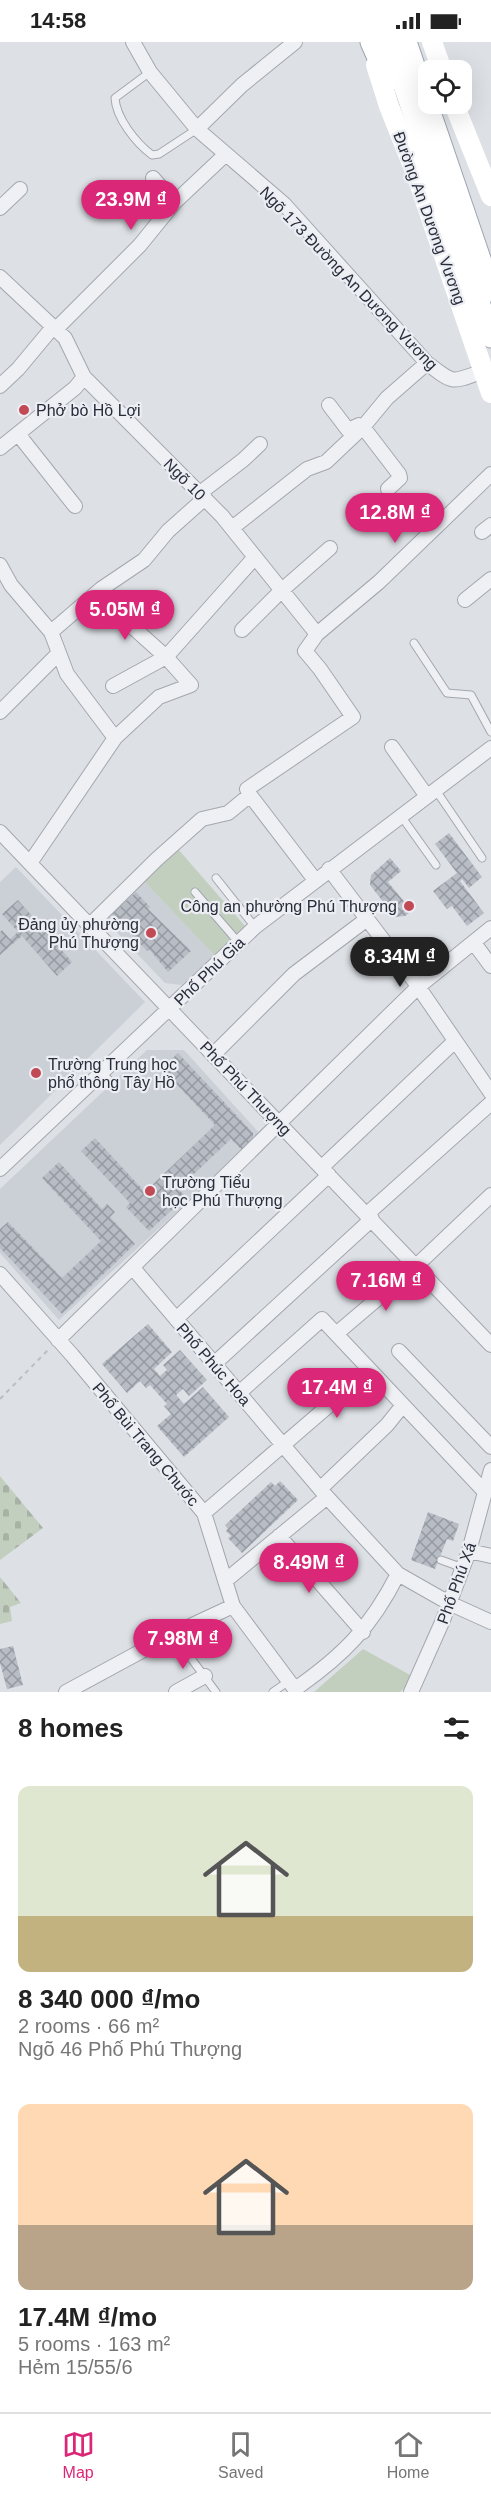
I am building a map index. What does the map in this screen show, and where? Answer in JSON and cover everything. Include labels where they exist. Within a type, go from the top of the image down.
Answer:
[{"type":"main road","points":[[370,42],[379,57],[403,122],[431,168]]},
{"type":"main road","name":"Đường An Dương Vương","points":[[389,42],[431,168],[473,264],[491,291]]},
{"type":"main road","name":"Đường An Dương Vương","points":[[406,42],[473,264],[491,337]]},
{"type":"street","name":"Ngõ 173 Đường An Dương Vương","points":[[133,42],[150,72],[197,129],[285,206],[427,363],[453,381],[483,371]]},
{"type":"street","points":[[197,129],[242,85],[295,42]]},
{"type":"street","name":"Đường An Dương Vương","points":[[370,42],[389,106],[416,174],[491,393]]},
{"type":"street","points":[[432,42],[438,60]]},
{"type":"street","points":[[458,114],[491,196]]},
{"type":"street","points":[[0,386],[54,328],[140,245],[174,204],[226,154]]},
{"type":"street","points":[[153,178],[174,204]]},
{"type":"street","points":[[0,208],[20,189]]},
{"type":"street","name":"Ngõ 10","points":[[0,277],[65,338],[84,377],[232,528],[317,633]]},
{"type":"street","points":[[232,528],[307,469],[326,462],[363,428],[387,398],[427,363]]},
{"type":"street","points":[[0,448],[75,388],[84,377]]},
{"type":"street","points":[[329,405],[348,430],[359,425],[363,428],[399,474],[400,478],[388,489]]},
{"type":"street","points":[[18,434],[75,506]]},
{"type":"street","points":[[51,632],[101,588],[144,560],[202,496],[260,444]]},
{"type":"street","points":[[315,880],[247,789],[353,717],[321,669],[305,651],[317,633],[379,582],[491,474]]},
{"type":"street","points":[[242,630],[282,590],[330,548]]},
{"type":"street","points":[[113,686],[166,657],[255,557]]},
{"type":"street","points":[[0,565],[11,585],[51,632],[67,674],[115,738]]},
{"type":"street","points":[[465,600],[491,579]]},
{"type":"street","points":[[30,863],[115,738],[159,697],[191,685],[166,657],[126,621],[101,588]]},
{"type":"street","points":[[0,712],[59,654]]},
{"type":"street","points":[[392,747],[430,792]]},
{"type":"street","name":"Phố Phú Gia","points":[[0,1169],[107,1078],[170,1010],[255,927],[430,792],[491,748]]},
{"type":"street","points":[[90,925],[157,859],[202,819],[228,813],[250,795]]},
{"type":"street","name":"Phố Phú Thượng","points":[[0,832],[491,1345]]},
{"type":"street","points":[[329,869],[418,987],[491,1093]]},
{"type":"street","points":[[213,1055],[294,974],[367,919]]},
{"type":"street","points":[[58,1340],[418,987],[491,928]]},
{"type":"street","points":[[474,943],[491,966]]},
{"type":"street","points":[[176,1320],[455,1041]]},
{"type":"street","points":[[214,1364],[491,1103]]},
{"type":"street","points":[[336,1334],[416,1266],[491,1196]]},
{"type":"street","name":"Phố Phúc Hoa","points":[[133,1268],[323,1493],[399,1574],[449,1603],[491,1622]]},
{"type":"street","name":"Phố Bùi Trang Chước","points":[[0,1274],[204,1513],[233,1606],[294,1687]]},
{"type":"street","points":[[239,1394],[322,1319],[485,1492]]},
{"type":"street","points":[[399,1351],[491,1447]]},
{"type":"street","points":[[204,1513],[370,1370]]},
{"type":"street","points":[[225,1581],[279,1536],[323,1493],[403,1405]]},
{"type":"street","name":"Phố Phú Xá","points":[[411,1692],[463,1568],[491,1470]]},
{"type":"street","points":[[279,1536],[363,1632]]},
{"type":"street","points":[[469,1551],[491,1556]]},
{"type":"street","points":[[294,1687],[329,1665],[363,1632],[384,1603],[399,1574]]},
{"type":"street","points":[[66,1692],[233,1606]]},
{"type":"street","points":[[176,1692],[205,1676]]},
{"type":"lane","points":[[150,72],[115,98],[116,109],[144,149],[152,155],[159,154],[197,129]]},
{"type":"lane","points":[[414,643],[447,693],[471,695],[491,732]]},
{"type":"lane","points":[[430,792],[482,858]]},
{"type":"lane","points":[[401,816],[435,865]]},
{"type":"lane","points":[[216,878],[255,927]]},
{"type":"lane","points":[[195,892],[238,943]]},
{"type":"lane","points":[[441,1560],[463,1568]]},
{"type":"lane","points":[[173,1635],[216,1692]]},
{"type":"lane","points":[[273,1692],[294,1687]]},
{"type":"path","points":[[0,1399],[58,1340]]},
{"type":"shaded area","name":"Trường Trung học phổ thông Tây Hồ","points":[[16,867],[145,1002],[0,1145],[0,882]]},
{"type":"shaded area","points":[[143,880],[214,955],[182,985],[165,983],[104,919]]},
{"type":"shaded area","points":[[147,1050],[184,1050],[261,1135],[59,1320],[0,1253],[0,1189]]},
{"type":"green space","points":[[178,849],[245,926],[214,955],[143,880]]},
{"type":"green space","points":[[0,1476],[43,1528],[0,1560]]},
{"type":"green space","points":[[0,1577],[21,1603],[10,1607],[12,1621],[0,1624]]},
{"type":"green space","points":[[363,1649],[412,1676],[408,1685],[400,1692],[314,1692]]},
{"type":"building","points":[[449,833],[482,877],[469,888],[462,879],[460,881],[484,913],[467,926],[452,906],[447,909],[433,891],[457,873],[435,844]]},
{"type":"building","points":[[390,858],[401,871],[388,882],[412,911],[405,916],[395,917],[370,885],[371,875]]},
{"type":"building","name":"Đảng ủy phường Phú Thượng","points":[[136,892],[150,907],[148,909],[191,951],[168,972],[149,949],[147,951],[129,932],[131,930],[122,920],[120,922],[112,914]]},
{"type":"building","points":[[18,900],[72,962],[57,976],[22,936],[0,955],[0,932],[2,930],[10,939],[18,932],[2,914]]},
{"type":"building","points":[[178,1053],[253,1133],[253,1142],[243,1151],[231,1139],[178,1189],[186,1197],[149,1231],[126,1207],[130,1203],[81,1151],[95,1138],[145,1192],[215,1125],[162,1069]]},
{"type":"building","points":[[59,1162],[102,1209],[107,1204],[115,1212],[110,1217],[135,1244],[62,1314],[0,1248],[0,1229],[8,1222],[62,1278],[101,1241],[42,1178]]},
{"type":"building","points":[[148,1324],[172,1352],[154,1369],[160,1376],[167,1370],[163,1365],[180,1350],[207,1380],[189,1396],[183,1389],[176,1395],[184,1404],[203,1387],[229,1417],[184,1457],[157,1426],[171,1414],[164,1406],[167,1404],[150,1385],[146,1388],[140,1381],[127,1393],[102,1364]]},
{"type":"building","points":[[280,1481],[298,1500],[242,1553],[228,1538],[231,1536],[226,1531],[228,1529],[225,1525],[271,1482],[275,1486]]},
{"type":"building","points":[[428,1512],[459,1524],[453,1541],[447,1539],[435,1569],[411,1560]]},
{"type":"building","points":[[13,1646],[23,1685],[7,1689],[0,1663],[0,1649]]},
{"type":"place","name":"Phở bò Hồ Lợi","points":[[24,410]]},
{"type":"place","name":"Công an phường Phú Thượng","points":[[409,906]]},
{"type":"place","name":"Đảng ủy phường Phú Thượng","points":[[151,933]]},
{"type":"place","name":"Trường Trung học phổ thông Tây Hồ","points":[[36,1073]]},
{"type":"place","name":"Trường Tiểu học Phú Thượng","points":[[150,1191]]}]
